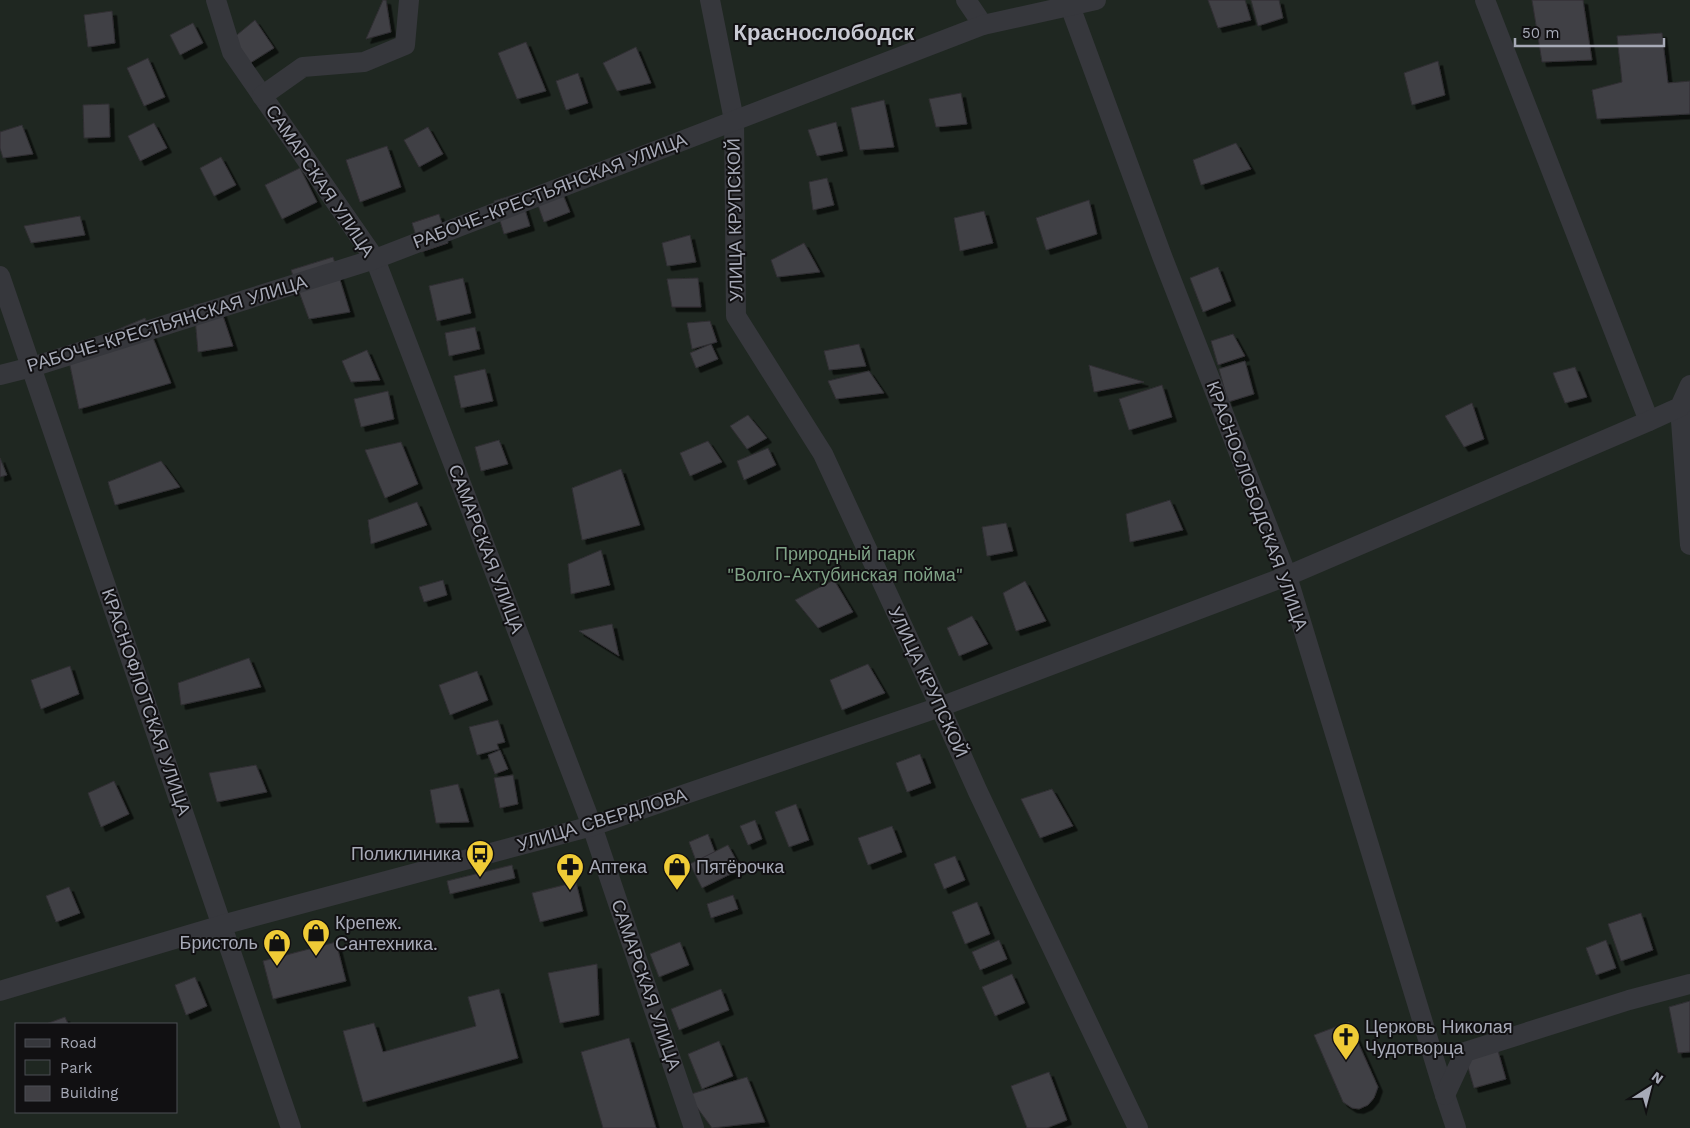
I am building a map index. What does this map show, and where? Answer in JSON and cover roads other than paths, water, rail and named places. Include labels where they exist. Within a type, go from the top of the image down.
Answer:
[{"type":"street","name":"САМАРСКАЯ УЛИЦА","points":[[216,0],[232,52],[375,259],[592,826],[694,1128]]},
{"type":"street","points":[[262,96],[303,67],[364,62],[405,45],[409,0]]},
{"type":"street","name":"УЛИЦА КРУПСКОЙ","points":[[710,0],[734,120],[736,316],[823,454],[978,792],[1138,1128]]},
{"type":"street","points":[[966,0],[983,25]]},
{"type":"street","name":"РАБОЧЕ-КРЕСТЬЯНСКАЯ УЛИЦА","points":[[0,375],[32,367],[375,259],[983,25],[1096,0]]},
{"type":"street","points":[[1485,0],[1649,422]]},
{"type":"street","name":"КРАСНОСЛОБОДСКАЯ УЛИЦА","points":[[1070,6],[1166,266],[1287,576],[1456,1128]]},
{"type":"street","name":"КРАСНОФЛОТСКАЯ УЛИЦА","points":[[0,276],[291,1128]]},
{"type":"street","points":[[1690,385],[1680,407],[1688,479],[1690,545]]},
{"type":"street","name":"УЛИЦА СВЕРДЛОВА","points":[[0,991],[222,925],[592,826],[940,707],[1287,576],[1649,422],[1680,407]]},
{"type":"street","points":[[1445,1095],[1465,1052],[1629,1000],[1690,984]]},
{"type":"place","name":"Поликлиника","points":[[480,878]]},
{"type":"place","name":"Аптека","points":[[570,891]]},
{"type":"place","name":"Пятёрочка","points":[[677,891]]},
{"type":"place","name":"Крепеж. Сантехника.","points":[[316,957]]},
{"type":"place","name":"Бристоль","points":[[277,967]]},
{"type":"place","name":"Церковь Николая Чудотворца","points":[[1346,1061]]},
{"type":"district","name":"Краснослободск","points":[[824,32]]},
{"type":"park label","name":"Природный парк \"Волго-Ахтубинская пойма\"","points":[[845,564]]}]
